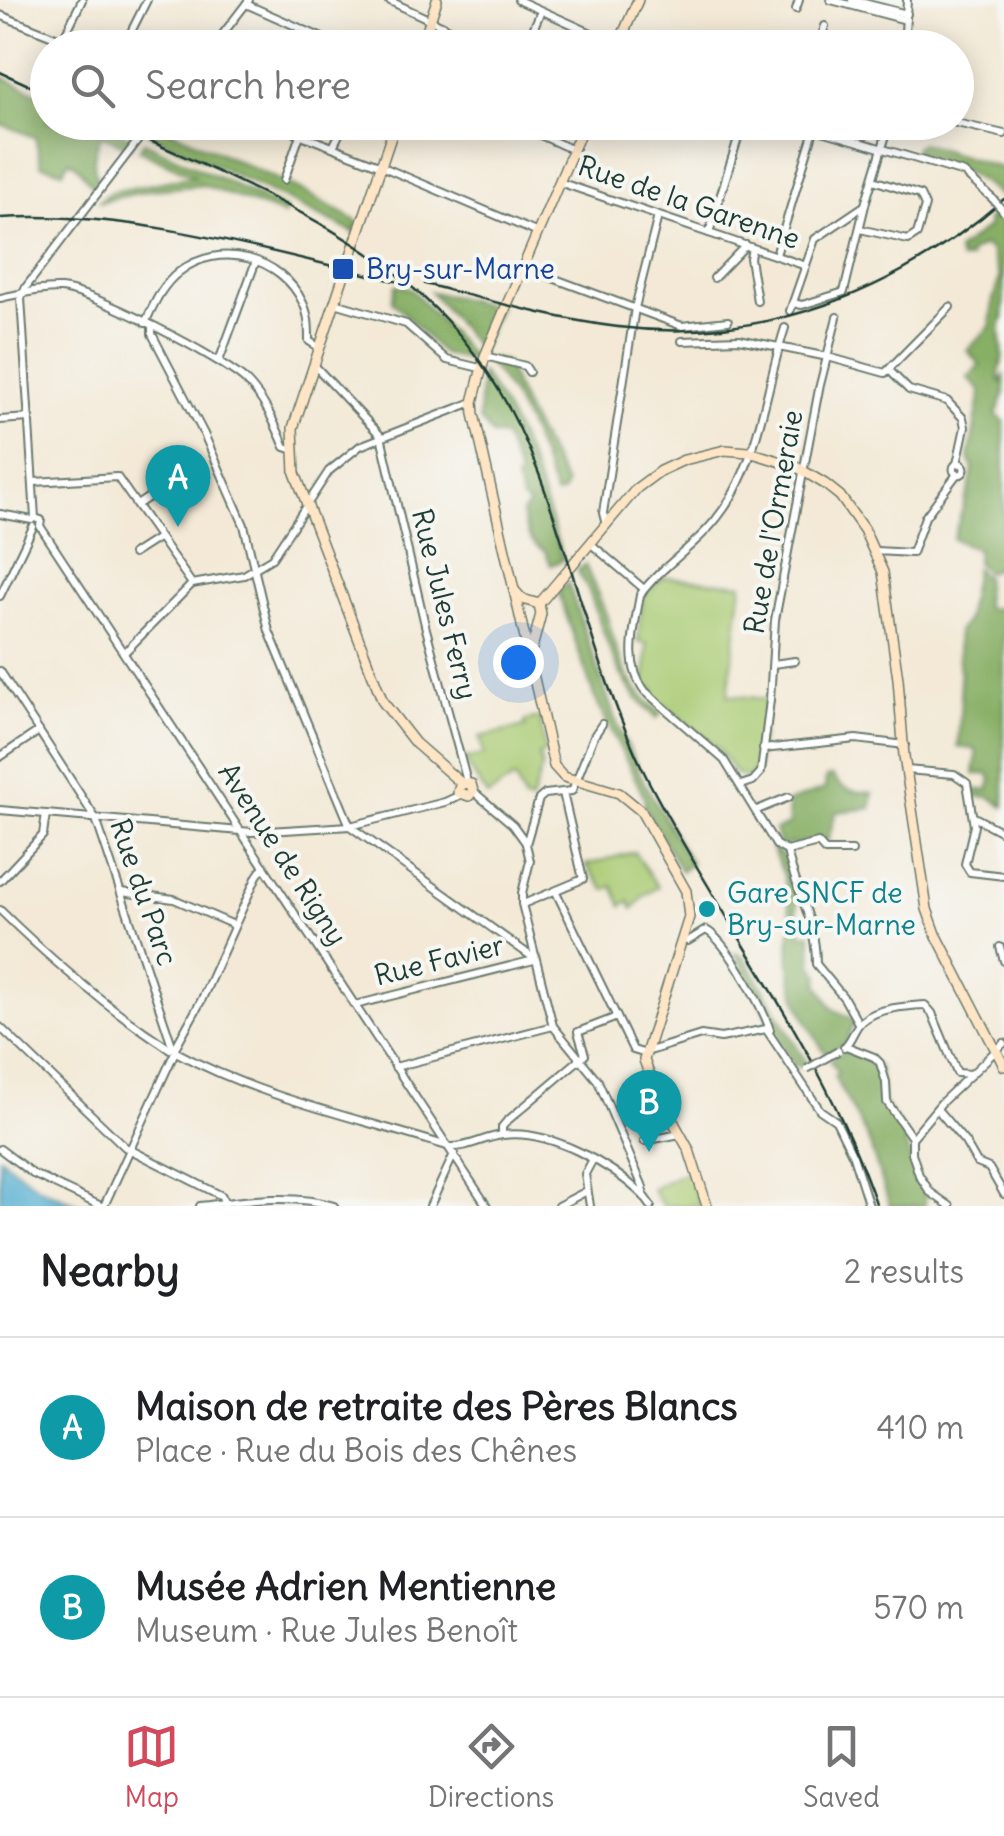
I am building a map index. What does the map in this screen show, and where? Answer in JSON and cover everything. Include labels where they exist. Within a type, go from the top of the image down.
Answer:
[{"type":"main road","points":[[427,30],[437,0]]},
{"type":"main road","points":[[624,30],[638,0]]},
{"type":"main road","points":[[349,260],[390,140]]},
{"type":"main road","points":[[576,140],[484,356],[473,402],[476,432],[554,766],[560,774],[619,794],[641,810],[683,884],[689,916],[644,1053],[647,1073],[692,1157],[707,1206]]},
{"type":"main road","points":[[344,278],[316,370],[293,428],[295,473],[384,702],[408,736],[465,788]]},
{"type":"main road","points":[[530,654],[539,604],[648,479],[671,465],[725,450],[748,454],[804,473],[840,496],[876,551],[886,584],[924,895],[931,922],[1000,1047],[1004,1066]]},
{"type":"main road","points":[[513,590],[539,604]]},
{"type":"main road","points":[[520,613],[526,600]]},
{"type":"main road","points":[[520,613],[530,621],[539,616]]},
{"type":"street","points":[[68,30],[82,0]]},
{"type":"street","points":[[132,30],[147,0]]},
{"type":"street","points":[[388,0],[452,30]]},
{"type":"street","points":[[518,0],[584,30]]},
{"type":"street","points":[[796,9],[798,0]]},
{"type":"street","points":[[831,0],[906,17]]},
{"type":"street","points":[[852,0],[906,17]]},
{"type":"street","points":[[905,30],[907,0]]},
{"type":"street","points":[[226,30],[248,2],[307,30]]},
{"type":"street","points":[[533,30],[542,10]]},
{"type":"street","points":[[0,15],[38,30]]},
{"type":"street","points":[[824,30],[825,26]]},
{"type":"street","points":[[974,127],[1004,134]]},
{"type":"street","points":[[0,596],[35,523],[22,293],[138,140]]},
{"type":"street","points":[[284,180],[298,140]]},
{"type":"street","points":[[313,140],[538,233]]},
{"type":"street","points":[[332,147],[336,140]]},
{"type":"street","points":[[551,140],[572,150]]},
{"type":"street","points":[[709,233],[737,140]]},
{"type":"street","points":[[776,256],[811,140]]},
{"type":"street","points":[[848,140],[964,174],[1004,212]]},
{"type":"street","points":[[865,205],[815,239],[792,307],[844,292],[884,140]]},
{"type":"street","points":[[860,229],[908,240],[917,234],[926,206],[920,195],[874,180]]},
{"type":"street","name":"Rue de la Garenne","points":[[559,182],[806,266]]},
{"type":"street","points":[[606,525],[603,513],[636,308],[658,216]]},
{"type":"street","points":[[714,278],[749,247]]},
{"type":"street","points":[[749,247],[757,301]]},
{"type":"street","points":[[320,348],[309,341],[306,308],[277,270],[222,254],[189,265],[164,288],[148,325],[228,484],[244,525],[268,631],[350,826],[535,959]]},
{"type":"street","points":[[219,362],[256,262]]},
{"type":"street","points":[[522,267],[682,326],[728,322]]},
{"type":"street","points":[[0,298],[55,289],[76,292],[148,325],[219,362],[250,385],[285,447],[292,449]]},
{"type":"street","points":[[335,303],[406,324],[447,360],[480,368]]},
{"type":"street","points":[[682,340],[739,338],[828,357],[879,374],[890,371],[950,308]]},
{"type":"street","name":"Rue de l'Ormeraie","points":[[741,785],[757,777],[763,749],[775,620],[837,317]]},
{"type":"street","points":[[785,328],[748,454],[728,502],[691,548],[640,594],[632,652],[638,683],[718,754],[776,845],[788,851],[818,843],[825,851],[852,851]]},
{"type":"street","points":[[484,356],[525,366],[529,372]]},
{"type":"street","points":[[316,370],[381,436]]},
{"type":"street","points":[[876,551],[912,553],[925,518],[957,474],[965,469],[956,464],[965,427],[962,418],[946,401],[909,390],[890,371]]},
{"type":"street","points":[[125,652],[192,584],[232,579],[254,571],[272,558],[328,471],[360,446],[473,402]]},
{"type":"street","points":[[0,420],[29,418]]},
{"type":"street","points":[[278,430],[293,428]]},
{"type":"street","name":"Rue Jules Ferry","points":[[381,436],[465,788]]},
{"type":"street","points":[[34,482],[117,477],[192,584]]},
{"type":"street","points":[[138,505],[167,485]]},
{"type":"street","points":[[0,514],[35,523]]},
{"type":"street","name":"Avenue de Rigny","points":[[35,523],[125,652],[488,1206]]},
{"type":"street","points":[[133,554],[158,538]]},
{"type":"street","points":[[590,544],[644,589]]},
{"type":"street","points":[[772,664],[795,661]]},
{"type":"street","name":"Rue du Parc","points":[[0,671],[96,819],[172,1050]]},
{"type":"street","points":[[526,844],[541,796],[572,790],[602,724]]},
{"type":"street","points":[[0,757],[39,731]]},
{"type":"street","points":[[763,749],[856,740],[906,744]]},
{"type":"street","points":[[909,770],[962,777],[970,790],[974,818],[964,860],[967,870],[1004,876]]},
{"type":"street","points":[[0,810],[242,832],[350,826],[452,800],[465,788],[513,824],[526,844],[530,861],[522,904],[553,1026],[608,1099],[643,1187],[642,1195]]},
{"type":"street","points":[[522,904],[584,878],[563,794]]},
{"type":"street","points":[[756,810],[790,797]]},
{"type":"street","points":[[0,881],[43,835],[46,814]]},
{"type":"street","points":[[974,818],[1004,833]]},
{"type":"street","points":[[513,824],[523,826],[534,819]]},
{"type":"street","points":[[788,851],[790,869],[810,914],[816,964],[844,998],[858,1023]]},
{"type":"street","points":[[0,1149],[47,1182],[102,1206],[130,1151],[172,1050],[201,1001],[256,876],[264,866]]},
{"type":"street","points":[[121,892],[174,898],[234,925]]},
{"type":"street","points":[[556,892],[633,1050],[644,1053],[701,1035],[721,1038],[766,1028],[770,1031]]},
{"type":"street","points":[[0,910],[71,974],[172,1050],[210,1070],[452,1151],[502,1135],[543,1136],[619,1178],[651,1206]]},
{"type":"street","points":[[683,940],[706,930],[730,952],[794,1072],[820,1110],[834,1118],[869,1206]]},
{"type":"street","points":[[1000,947],[1004,961]]},
{"type":"street","name":"Rue Favier","points":[[355,1005],[535,959]]},
{"type":"street","points":[[794,1072],[807,1069],[846,1046],[858,1023],[876,1014],[925,1005],[930,1008],[958,1073],[958,1085]]},
{"type":"street","points":[[502,1135],[507,1121],[585,1055],[578,1032],[618,1017]]},
{"type":"street","points":[[0,1026],[130,1151],[222,1196],[224,1203]]},
{"type":"street","points":[[395,1067],[553,1026]]},
{"type":"street","points":[[846,1046],[880,1064],[887,1102],[912,1138],[912,1154],[925,1186],[950,1206]]},
{"type":"street","points":[[912,1138],[958,1085],[1000,1047]]},
{"type":"street","points":[[803,1084],[807,1069]]},
{"type":"street","points":[[958,1073],[970,1074]]},
{"type":"street","points":[[937,1109],[977,1163],[990,1168],[1004,1194]]},
{"type":"street","points":[[644,1141],[680,1134]]},
{"type":"street","points":[[430,1206],[452,1151]]},
{"type":"street","points":[[590,1206],[585,1174],[592,1161]]},
{"type":"street","points":[[619,1178],[630,1176],[633,1166]]},
{"type":"street","points":[[558,1206],[587,1191]]},
{"type":"street","points":[[200,1206],[271,1200],[319,1201],[334,1206]]},
{"type":"green space","points":[[0,76],[30,90],[30,135],[0,124]]},
{"type":"green space","points":[[36,140],[100,140],[94,158],[99,182],[95,187],[69,160],[63,171],[41,165]]},
{"type":"green space","points":[[113,140],[134,140],[130,148]]},
{"type":"green space","points":[[162,140],[192,140],[307,193],[358,222],[355,233]]},
{"type":"green space","points":[[144,142],[286,210],[284,215],[203,185],[151,190],[98,202],[111,192],[194,176],[139,150]]},
{"type":"green space","points":[[921,143],[1004,169],[1004,194],[1000,196],[961,170],[917,154],[915,147]]},
{"type":"green space","points":[[995,213],[1004,222],[999,375],[1000,382],[1004,376],[1004,394],[996,415],[1004,421],[1004,576],[996,568],[987,573],[976,562],[977,549],[953,539],[970,486],[973,469],[969,458],[981,392],[968,378],[980,365],[967,350],[990,327],[1000,277],[990,250],[983,246],[969,253],[970,258],[960,260],[957,251],[988,227],[987,220]]},
{"type":"green space","points":[[396,285],[410,288],[476,361],[443,354],[392,301]]},
{"type":"green space","points":[[431,292],[499,307],[480,351]]},
{"type":"green space","points":[[491,358],[505,362],[566,485],[563,493],[555,495],[528,426],[489,364]]},
{"type":"green space","points":[[481,373],[509,417],[539,487],[563,560],[551,565],[545,551],[531,540],[526,530],[522,513],[529,505],[522,500],[516,480],[519,475],[504,437],[492,435],[479,419]]},
{"type":"green space","points":[[585,565],[625,670],[638,692],[661,713],[657,718],[631,691],[614,660],[578,570]]},
{"type":"green space","points":[[975,568],[985,578],[985,608],[1004,609],[1004,807],[990,797],[974,796],[973,790],[988,790],[991,780],[989,774],[974,774],[974,749],[958,747],[961,699],[957,632],[966,621]]},
{"type":"green space","points":[[664,577],[742,584],[728,695],[767,699],[757,768],[747,778],[736,774],[716,746],[654,697],[655,689],[645,688],[647,644],[638,642],[643,596]]},
{"type":"green space","points":[[568,583],[615,719],[644,782],[691,864],[681,871],[644,806],[645,798],[594,696],[558,591]]},
{"type":"green space","points":[[540,718],[545,752],[539,755],[542,768],[531,802],[524,800],[515,778],[487,796],[464,759],[484,755],[480,737],[525,727],[525,721]]},
{"type":"green space","points":[[833,776],[845,788],[873,793],[871,808],[836,812],[828,840],[780,846],[775,830],[789,825],[788,802],[825,789],[826,777]]},
{"type":"green space","points":[[771,846],[785,857],[794,882],[798,923],[803,934],[811,933],[812,964],[820,976],[818,983],[833,1009],[855,1020],[846,1042],[826,1054],[808,1024],[792,981],[789,949],[793,927],[784,876]]},
{"type":"green space","points":[[634,852],[658,887],[633,909],[629,901],[622,906],[613,886],[605,890],[586,865]]},
{"type":"green space","points":[[735,953],[744,956],[807,1064],[793,1064]]},
{"type":"green space","points":[[847,1049],[879,1067],[883,1101],[902,1131],[914,1172],[925,1192],[925,1206],[890,1206],[868,1139],[834,1076],[838,1073],[830,1060]]},
{"type":"green space","points":[[689,1170],[700,1206],[663,1206],[652,1189]]},
{"type":"water","points":[[0,1157],[38,1187],[81,1206],[0,1206]]},
{"type":"railway","points":[[0,72],[30,86]]},
{"type":"railway","points":[[148,140],[245,184],[365,251],[418,292],[465,341],[505,401],[539,474],[602,667],[648,780],[830,1095],[877,1206]]},
{"type":"railway","points":[[425,284],[594,324],[672,331],[724,328],[825,305],[873,286],[919,261],[1004,199]]},
{"type":"railway","points":[[0,218],[51,217],[151,227],[251,246],[399,282]]},
{"type":"place","name":"Bry-sur-Marne","points":[[343,269]]},
{"type":"place","name":"Maison de retraite des Pères Blancs","points":[[178,527]]},
{"type":"place","name":"Gare SNCF de Bry-sur-Marne","points":[[707,909]]},
{"type":"place","name":"Musée Adrien Mentienne","points":[[649,1152]]}]
